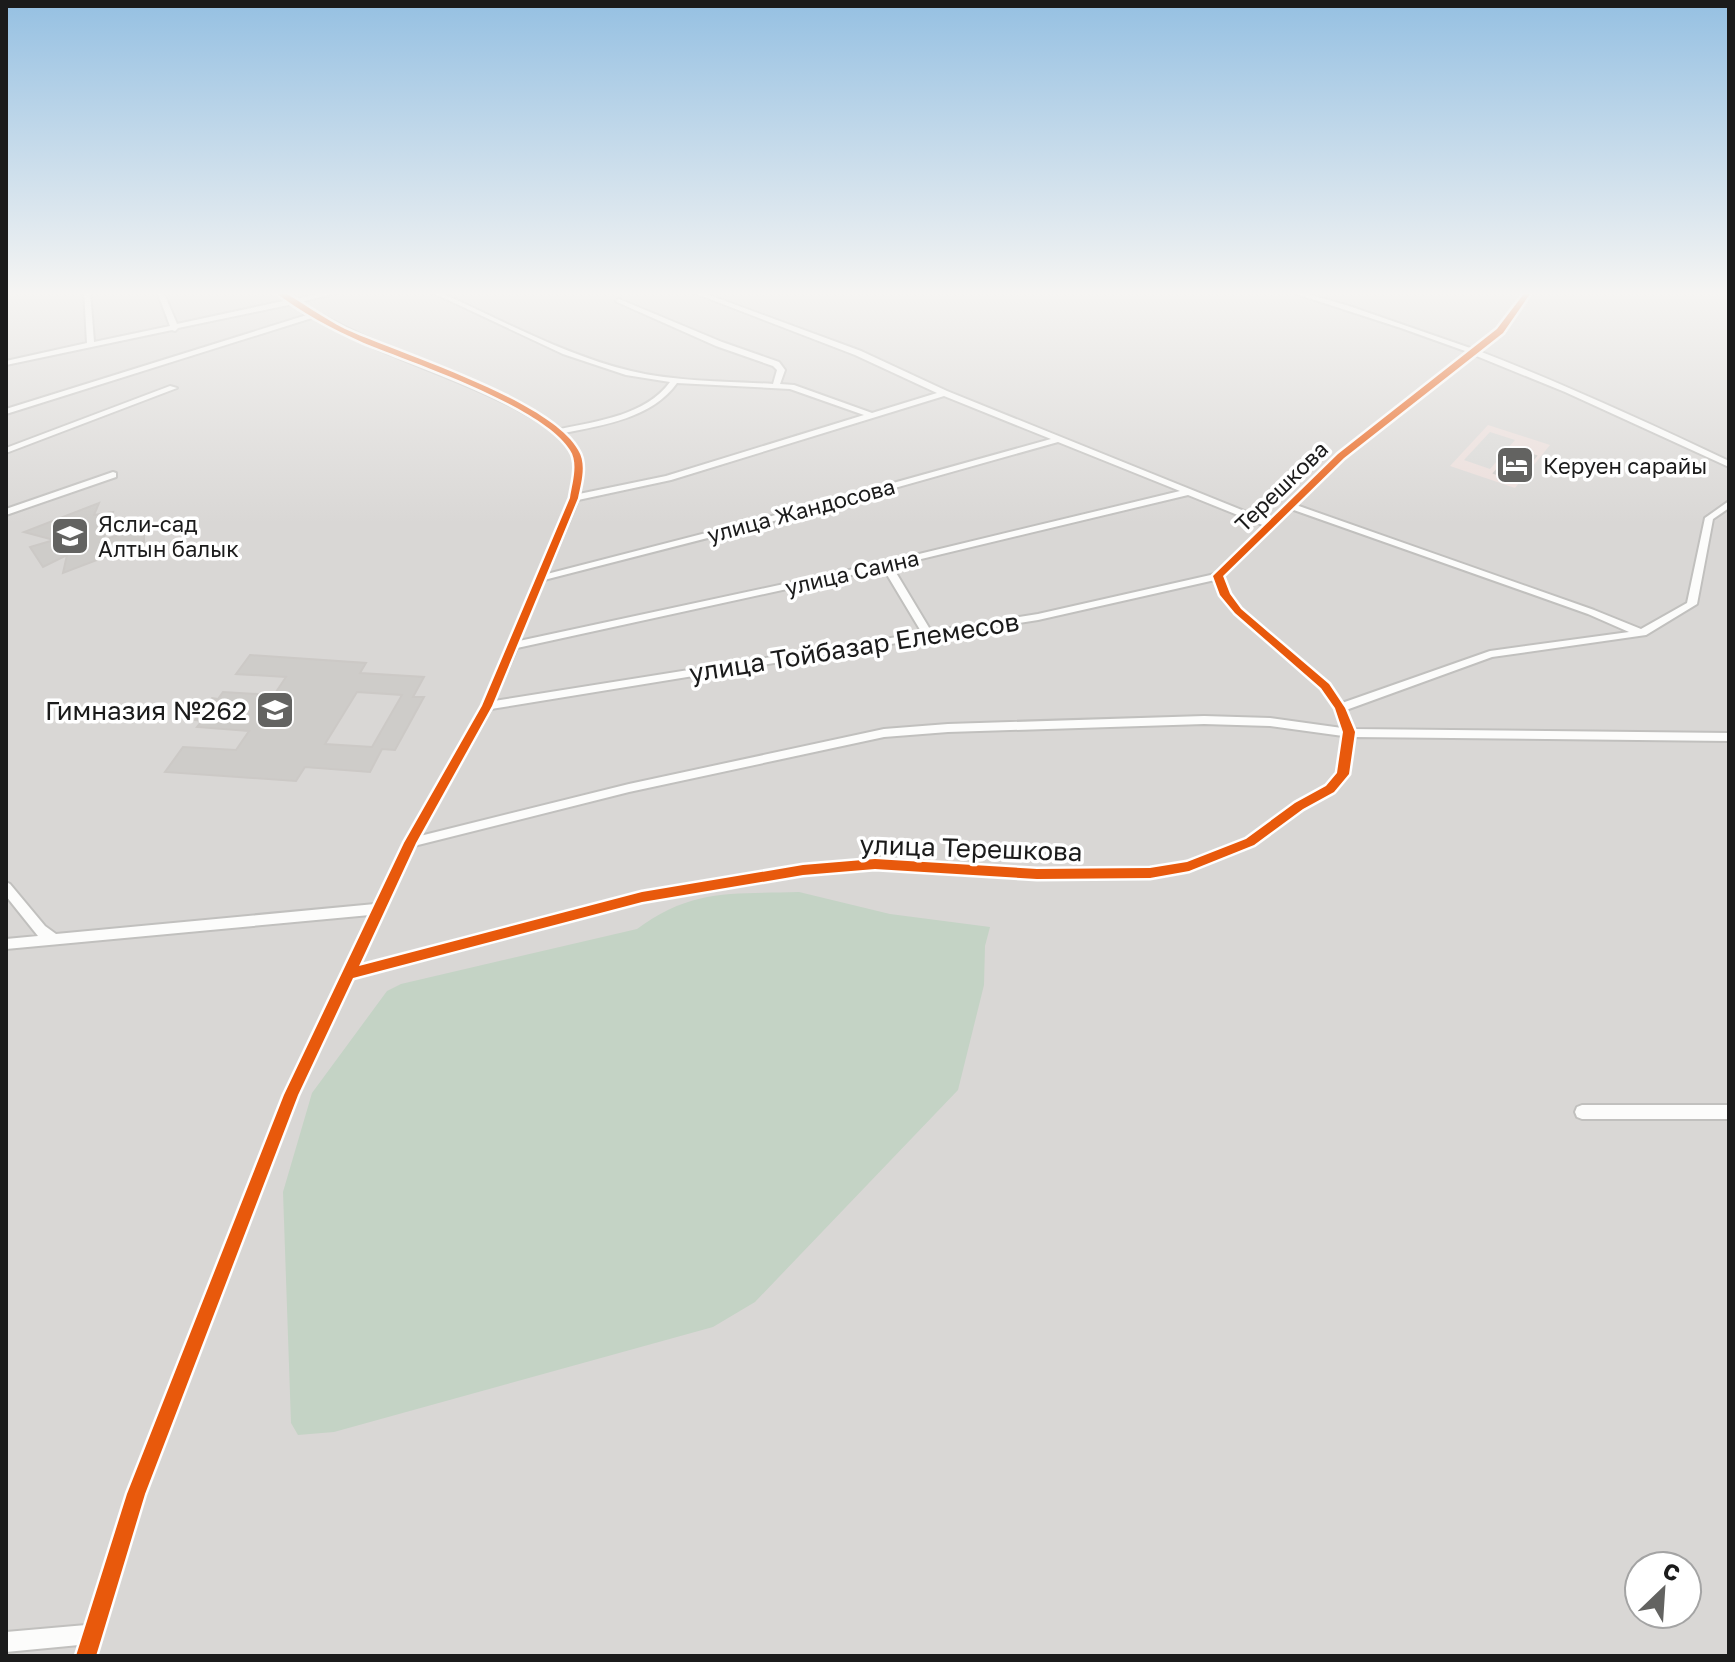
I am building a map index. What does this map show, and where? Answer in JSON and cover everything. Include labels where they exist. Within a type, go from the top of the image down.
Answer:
[{"type":"street","points":[[6,412],[144,369]]},
{"type":"street","points":[[86,1656],[136,1494],[291,1095],[410,843],[487,706],[574,498],[578,465],[575,451],[560,432],[516,405],[432,369]]},
{"type":"street","points":[[616,369],[675,381],[806,390],[871,415]]},
{"type":"street","points":[[776,386],[780,369]]},
{"type":"street","points":[[891,369],[944,393],[1271,525]]},
{"type":"street","name":"Терешкова","points":[[1218,576],[1341,456],[1455,369]]},
{"type":"street","points":[[1518,369],[1667,433],[1729,464]]},
{"type":"street","points":[[560,432],[617,419],[669,394],[675,381]]},
{"type":"street","points":[[6,451],[173,388]]},
{"type":"street","points":[[574,498],[668,478],[944,393]]},
{"type":"street","name":"улица Жандосова","points":[[542,578],[810,509],[1060,439]]},
{"type":"street","points":[[6,512],[113,475]]},
{"type":"street","name":"улица Саина","points":[[514,645],[886,565],[1189,492]]},
{"type":"street","points":[[1340,708],[1490,654],[1642,633],[1692,604],[1709,518],[1729,504]]},
{"type":"street","points":[[1290,506],[1591,612],[1642,633]]},
{"type":"street","points":[[886,565],[928,635]]},
{"type":"street","points":[[1218,576],[1225,595],[1238,611],[1325,686],[1340,708],[1349,732]]},
{"type":"street","name":"улица Тойбазар Елемесов","points":[[487,706],[1038,617],[1218,576]]},
{"type":"street","points":[[410,843],[629,788],[884,733],[1204,720],[1270,722],[1349,732],[1729,737]]},
{"type":"street","name":"улица Терешкова","points":[[348,974],[642,897],[803,870],[875,864],[1037,874],[1150,873],[1189,866],[1250,842],[1299,806],[1330,789],[1343,774],[1349,732]]},
{"type":"street","points":[[6,887],[40,930],[53,939]]},
{"type":"street","points":[[6,944],[379,909]]},
{"type":"street","points":[[1582,1112],[1729,1112]]},
{"type":"street","points":[[6,1642],[93,1634]]},
{"type":"shaded area","points":[[6,369],[1729,369],[1729,1656],[6,1656]]},
{"type":"shaded area","points":[[1488,425],[1550,445],[1515,488],[1450,466]]},
{"type":"shaded area","points":[[1490,432],[1515,440],[1490,469],[1464,460]]},
{"type":"green space","points":[[799,892],[890,914],[990,927],[985,946],[984,985],[958,1090],[755,1302],[713,1327],[334,1432],[298,1435],[291,1423],[283,1192],[312,1093],[387,991],[401,984],[637,929],[676,906],[695,900],[733,894]]},
{"type":"building","name":"Керуен сарайы","points":[[1515,449],[1536,456],[1516,481],[1494,473]]},
{"type":"building","name":"Ясли-сад Алтын балык","points":[[99,503],[94,515],[113,512],[103,540],[144,527],[144,542],[63,573],[67,555],[43,567],[30,547],[54,540],[24,532]]},
{"type":"building","name":"Гимназия №262","points":[[250,655],[366,663],[360,673],[424,677],[413,697],[424,697],[395,750],[382,749],[370,772],[305,767],[296,781],[165,772],[183,747],[236,750],[249,731],[197,727],[202,721],[195,720],[212,698],[218,699],[223,692],[274,695],[286,677],[236,674]],"holes":[[[357,692],[402,695],[372,747],[325,744]]]},
{"type":"cycle path","points":[[86,1656],[136,1494],[291,1095],[410,843],[487,706],[574,498],[578,461],[574,449],[558,432],[502,398],[434,369]]},
{"type":"cycle path","points":[[348,974],[642,897],[803,870],[875,864],[1037,874],[1150,873],[1189,866],[1250,842],[1299,806],[1330,789],[1343,774],[1349,732],[1340,708],[1325,686],[1238,611],[1225,595],[1218,576],[1341,456],[1452,369]]},
{"type":"place","name":"Керуен сарайы","points":[[1515,465]]},
{"type":"place","name":"Ясли-сад Алтын балык","points":[[70,536]]},
{"type":"place","name":"Гимназия №262","points":[[275,710]]}]
